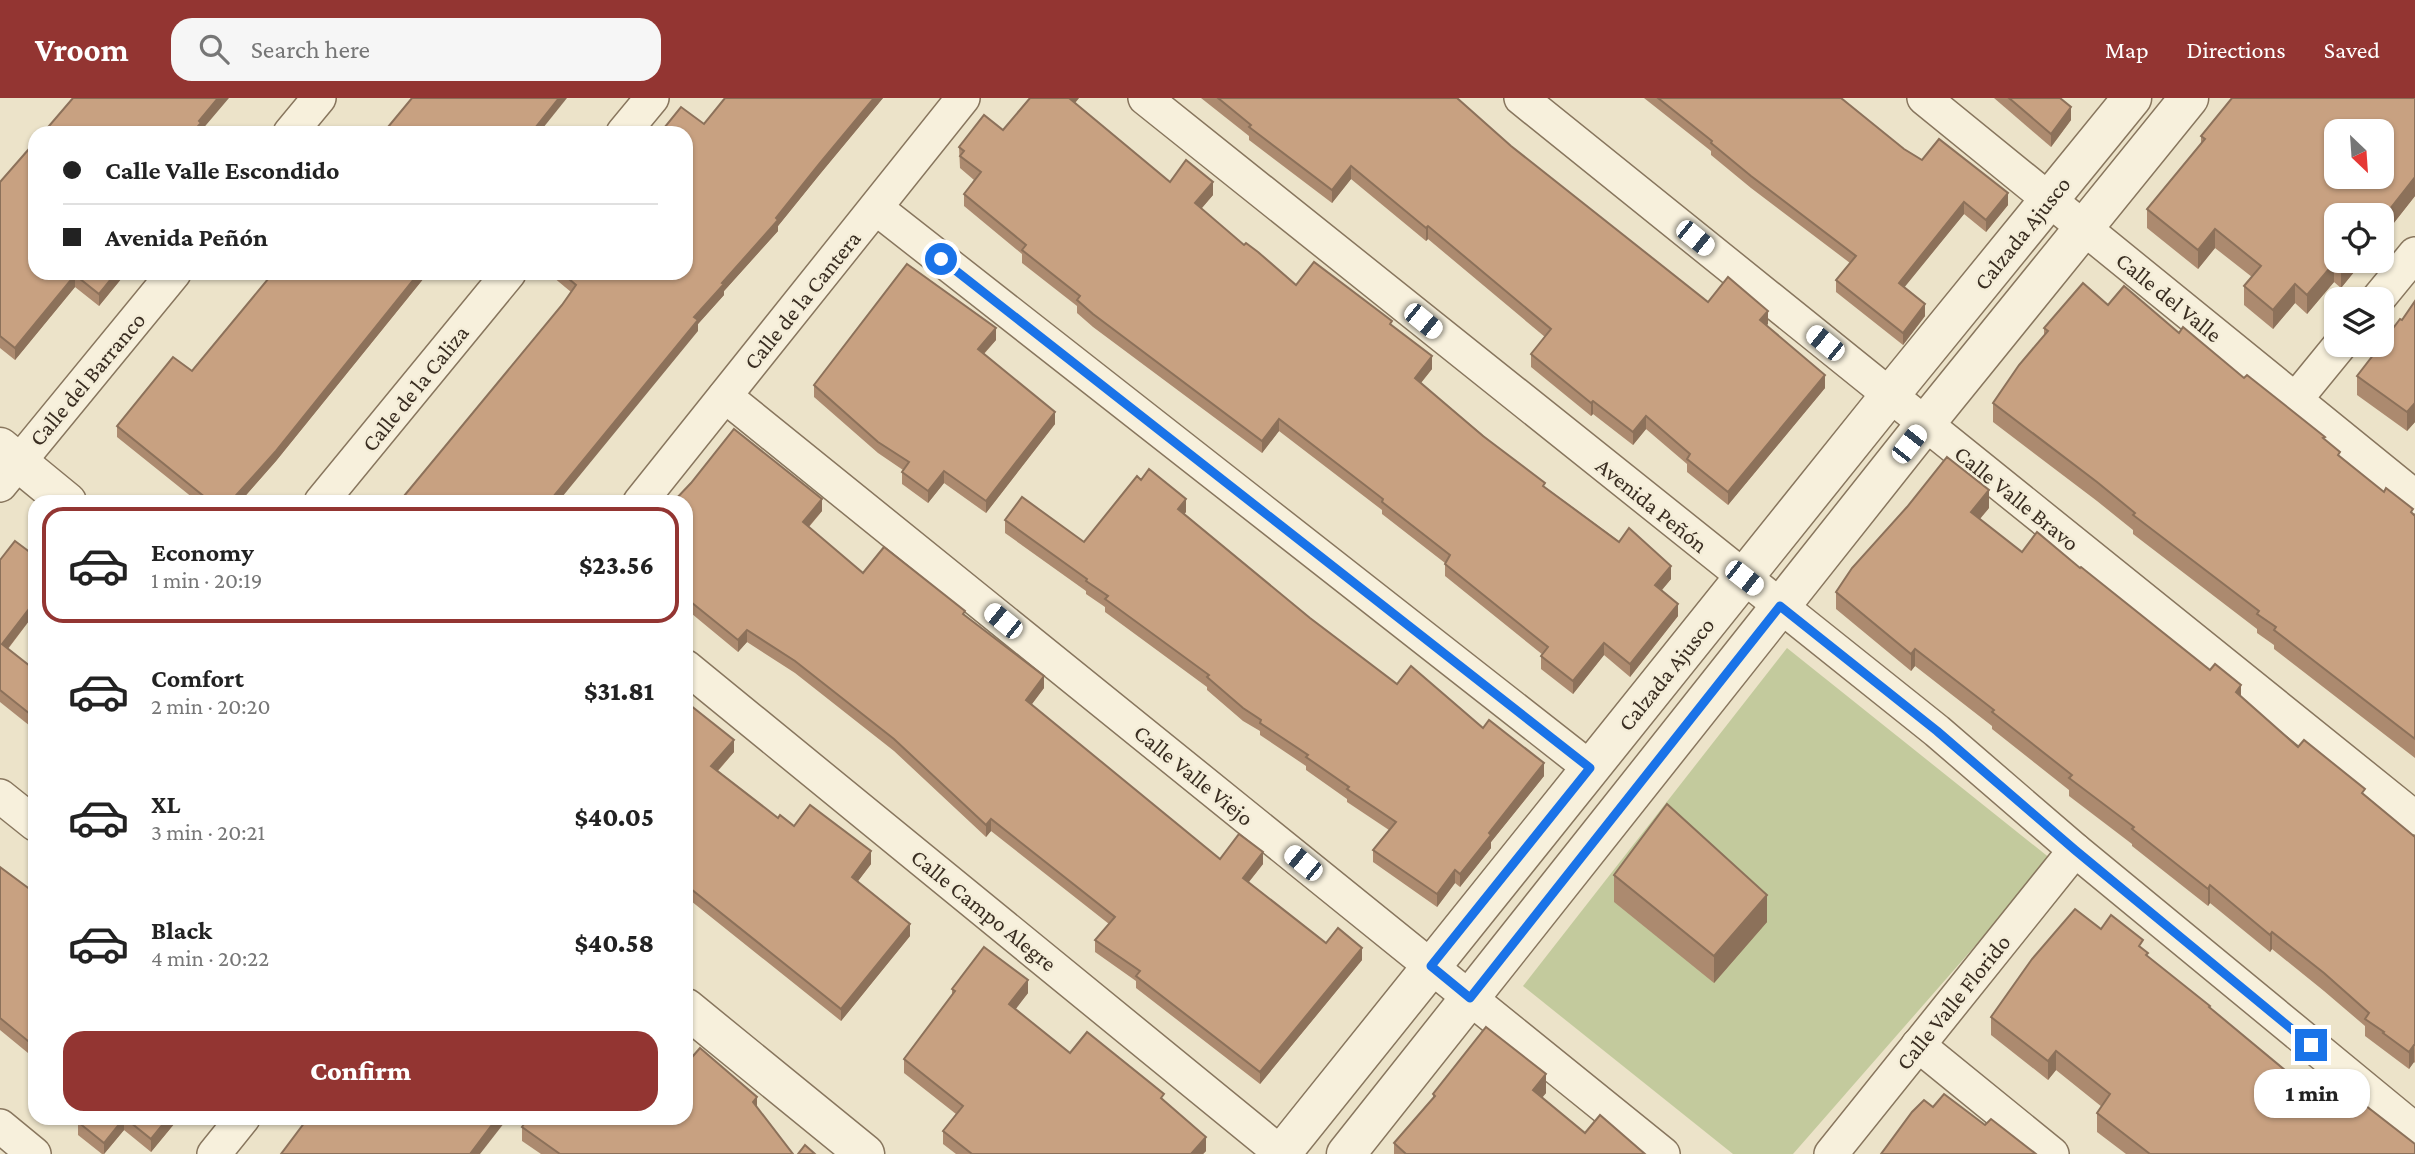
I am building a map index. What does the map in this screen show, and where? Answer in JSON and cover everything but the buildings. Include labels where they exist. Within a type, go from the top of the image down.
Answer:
[{"type":"street","points":[[296,126],[319,98]]},
{"type":"street","points":[[630,126],[652,98]]},
{"type":"street","name":"Calle de la Cantera","points":[[646,495],[963,98]]},
{"type":"street","name":"Avenida Peñón","points":[[1145,98],[1937,731],[2075,850],[2415,1130]]},
{"type":"street","name":"Calle Valle Bravo","points":[[1521,98],[2415,818]]},
{"type":"street","name":"Calle del Valle","points":[[1924,98],[2415,497]]},
{"type":"street","name":"Calzada Ajusco","points":[[1281,1154],[2132,98]]},
{"type":"street","name":"Calzada Ajusco","points":[[1346,1154],[1925,424],[2189,98]]},
{"type":"street","points":[[876,208],[1590,768]]},
{"type":"street","points":[[2388,287],[2415,254]]},
{"type":"street","name":"Calle del Barranco","points":[[6,465],[168,280]]},
{"type":"street","name":"Calle de la Caliza","points":[[327,495],[503,280]]},
{"type":"street","points":[[2295,400],[2330,357]]},
{"type":"street","name":"Calle Valle Viejo","points":[[725,396],[1663,1154]]},
{"type":"street","points":[[6,465],[55,495]]},
{"type":"street","name":"Calle Campo Alegre","points":[[693,673],[1281,1154]]},
{"type":"street","points":[[0,796],[28,818]]},
{"type":"street","name":"Calle Valle Florido","points":[[1831,1154],[2075,850]]},
{"type":"street","points":[[693,1014],[865,1154]]},
{"type":"street","points":[[1919,1045],[2052,1154]]},
{"type":"street","points":[[214,1154],[237,1125]]},
{"type":"street","points":[[0,1126],[34,1154]]},
{"type":"green space","points":[[1787,648],[2051,859],[1793,1154],[1733,1154],[1523,986]]},
{"type":"route","points":[[941,259],[1590,768],[1431,966],[1470,998],[1780,606],[1937,731],[2075,850],[2311,1045]]}]
